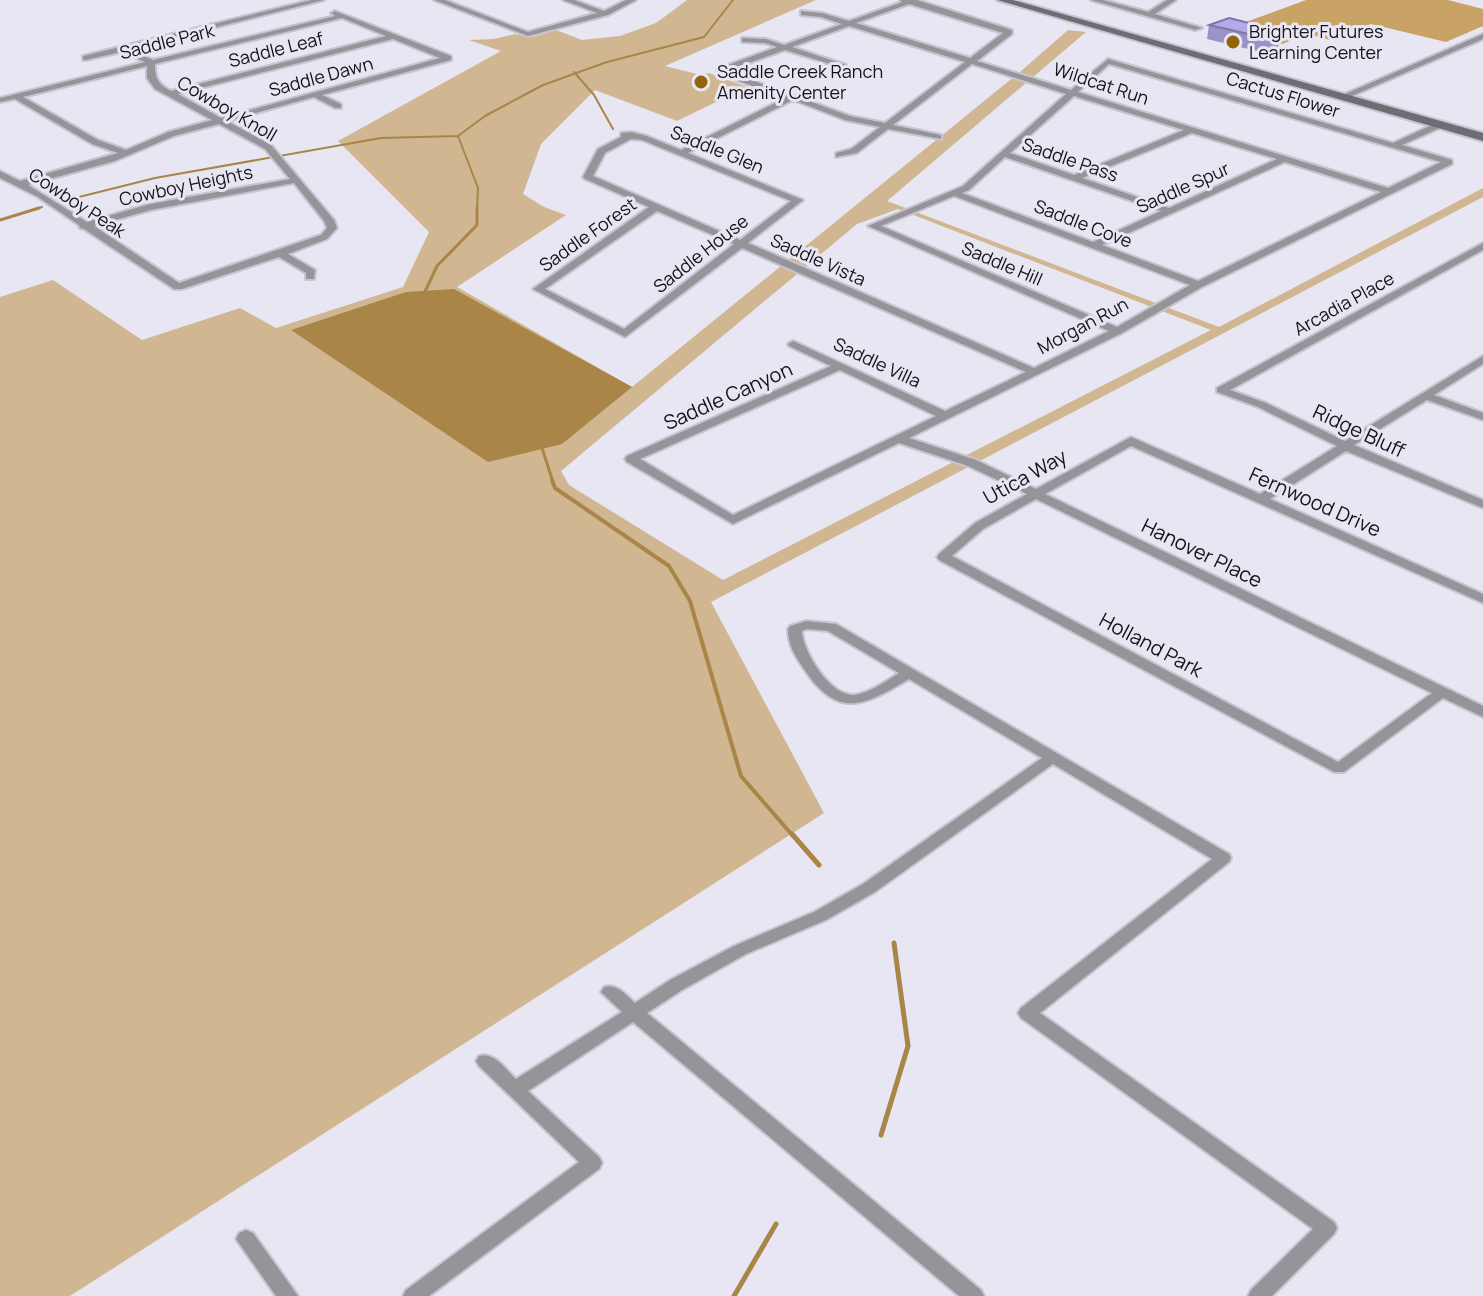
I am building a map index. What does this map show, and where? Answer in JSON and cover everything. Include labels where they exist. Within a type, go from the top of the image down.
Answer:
[{"type":"main road","points":[[1002,0],[1483,137]]},
{"type":"street","points":[[86,58],[320,0]]},
{"type":"street","points":[[438,0],[528,34],[605,13],[632,0]]},
{"type":"street","points":[[567,0],[605,13]]},
{"type":"street","points":[[851,22],[894,0]]},
{"type":"street","points":[[839,155],[854,151],[885,128],[1009,32],[908,0],[720,71],[848,118],[885,128],[938,137]]},
{"type":"street","points":[[1095,0],[1198,28]]},
{"type":"street","points":[[1149,15],[1172,0]]},
{"type":"street","points":[[309,3],[392,37]]},
{"type":"street","name":"Wildcat Run","points":[[804,13],[851,22],[1387,191]]},
{"type":"street","name":"Saddle Park","points":[[0,100],[343,16]]},
{"type":"street","points":[[1342,97],[1483,36]]},
{"type":"street","name":"Saddle Dawn","points":[[19,184],[127,153],[161,137],[448,58],[392,37]]},
{"type":"street","name":"Saddle Leaf","points":[[169,94],[392,37]]},
{"type":"street","points":[[745,40],[785,47],[843,67]]},
{"type":"street","points":[[120,48],[151,62]]},
{"type":"street","name":"Cactus Flower","points":[[1072,92],[1108,61],[1449,162]]},
{"type":"street","name":"Cowboy Knoll","points":[[151,62],[151,78],[169,94],[268,147],[329,220],[332,228],[324,237],[281,254],[178,287]]},
{"type":"street","points":[[957,194],[1072,92]]},
{"type":"street","points":[[316,95],[338,106]]},
{"type":"street","points":[[16,96],[95,142],[127,153]]},
{"type":"street","points":[[681,153],[791,98]]},
{"type":"street","points":[[1395,145],[1439,125]]},
{"type":"street","points":[[1408,150],[1452,128]]},
{"type":"street","points":[[1074,178],[1192,130]]},
{"type":"street","name":"Saddle Glen","points":[[588,177],[601,151],[627,135],[798,200]]},
{"type":"street","name":"Saddle Pass","points":[[1004,154],[1170,211]]},
{"type":"street","name":"Saddle Spur","points":[[1094,245],[1285,159]]},
{"type":"street","name":"Morgan Run","points":[[733,520],[1118,331],[1198,285],[1449,162]]},
{"type":"street","name":"Cowboy Peak","points":[[0,174],[41,195],[178,287]]},
{"type":"street","name":"Saddle Vista","points":[[588,177],[1035,372]]},
{"type":"street","name":"Cowboy Heights","points":[[83,226],[150,207],[297,180]]},
{"type":"street","name":"Saddle Hill","points":[[957,194],[873,226],[1118,331]]},
{"type":"street","name":"Saddle Cove","points":[[957,194],[1198,285]]},
{"type":"street","name":"Saddle House","points":[[625,334],[798,200]]},
{"type":"street","name":"Saddle Forest","points":[[625,334],[538,289],[656,207]]},
{"type":"street","name":"Arcadia Place","points":[[1221,390],[1483,246]]},
{"type":"street","points":[[281,254],[305,267],[311,272],[310,277]]},
{"type":"street","name":"Saddle Villa","points":[[793,344],[946,416]]},
{"type":"street","points":[[1260,500],[1483,359]]},
{"type":"street","name":"Saddle Canyon","points":[[733,520],[631,459],[840,366]]},
{"type":"street","name":"Ridge Bluff","points":[[1221,390],[1262,405],[1344,446],[1483,504]]},
{"type":"street","points":[[1425,395],[1483,417]]},
{"type":"street","name":"Hanover Place","points":[[899,439],[967,461],[1483,712]]},
{"type":"street","name":"Utica Way","points":[[944,557],[971,531],[1131,441]]},
{"type":"street","name":"Fernwood Drive","points":[[1131,441],[1483,599]]},
{"type":"street","name":"Holland Park","points":[[944,557],[1339,769],[1441,693]]},
{"type":"street","points":[[909,673],[866,696],[836,698],[826,692],[797,647],[795,629],[806,625],[831,627],[1223,858],[1027,1013],[1327,1228],[1258,1296]]},
{"type":"street","points":[[516,1089],[634,1012],[740,950],[820,916],[869,888],[1053,757]]},
{"type":"street","points":[[610,992],[974,1296]]},
{"type":"street","points":[[413,1296],[592,1163],[485,1061]]},
{"type":"street","points":[[246,1239],[288,1296]]},
{"type":"shaded area","points":[[687,0],[816,0],[665,66],[701,75],[709,73],[747,87],[677,121],[595,90],[541,144],[523,194],[544,207],[566,215],[457,287],[632,387],[1068,30],[1086,32],[887,201],[1219,327],[1483,188],[1483,197],[711,602],[824,813],[70,1296],[0,1296],[0,297],[53,280],[142,340],[240,308],[276,328],[403,287],[429,232],[338,141],[501,51],[469,40],[515,34],[533,37],[556,30],[582,40],[620,36],[656,23]],"holes":[[[898,209],[1211,330],[723,580],[569,485],[561,471],[857,224]]]},
{"type":"shaded area","points":[[1306,0],[1448,0],[1483,9],[1483,26],[1446,42],[1371,24],[1330,40],[1308,34],[1282,44],[1227,29]]},
{"type":"shaded area","points":[[454,289],[632,387],[562,444],[488,462],[291,330],[406,292]]},
{"type":"building","points":[[1229,18],[1281,31],[1279,41],[1209,25]]},
{"type":"waterway","points":[[575,73],[704,37],[733,0]]},
{"type":"waterway","points":[[458,136],[485,116],[543,85],[575,73]]},
{"type":"waterway","points":[[575,73],[594,95],[613,129]]},
{"type":"waterway","points":[[63,201],[155,178],[381,138],[458,136]]},
{"type":"waterway","points":[[458,136],[478,188],[477,210]]},
{"type":"waterway","points":[[0,220],[39,208]]},
{"type":"waterway","points":[[33,210],[39,208]]},
{"type":"waterway","points":[[423,296],[437,266],[477,225],[477,210]]},
{"type":"waterway","points":[[541,445],[553,482]]},
{"type":"waterway","points":[[552,480],[555,488],[669,566],[690,601],[741,776],[793,836]]},
{"type":"waterway","points":[[792,834],[819,865]]},
{"type":"waterway","points":[[881,1135],[908,1046],[894,943]]},
{"type":"waterway","points":[[734,1296],[776,1224]]},
{"type":"place","name":"Brighter Futures Learning Center","points":[[1233,42]]},
{"type":"place","name":"Saddle Creek Ranch Amenity Center","points":[[701,82]]}]
